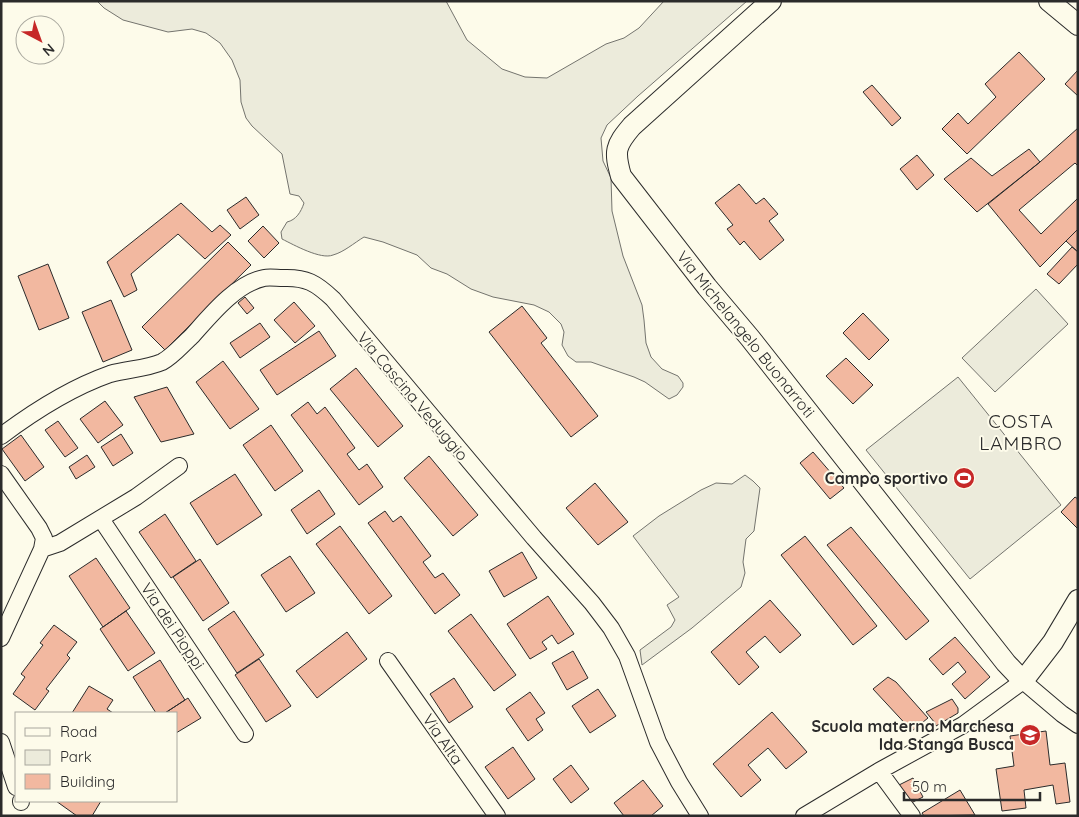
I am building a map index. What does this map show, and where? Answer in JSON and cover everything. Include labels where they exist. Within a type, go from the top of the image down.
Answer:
[{"type":"street","name":"Via Michelangelo Buonarroti","points":[[771,1],[632,126],[620,141],[616,158],[621,176],[1006,663],[1024,681]]},
{"type":"street","points":[[1050,1],[1078,25]]},
{"type":"street","name":"Via Cascina Veduggio","points":[[1,436],[52,403],[85,385],[121,371],[162,361],[180,349],[217,309],[244,286],[264,278],[290,277],[313,282],[333,299],[534,538],[592,603],[611,628],[627,656],[658,742],[700,816]]},
{"type":"street","points":[[42,549],[60,543],[101,519],[179,466]]},
{"type":"street","points":[[1,474],[44,538],[42,549],[1,638]]},
{"type":"street","name":"Via dei Pioppi","points":[[101,519],[245,734]]},
{"type":"street","points":[[804,816],[879,771],[963,725],[1024,681],[1053,642],[1078,600]]},
{"type":"street","name":"Via Alta","points":[[388,661],[498,816]]},
{"type":"street","points":[[1024,681],[1062,714],[1078,725]]},
{"type":"street","points":[[1,742],[15,782]]},
{"type":"street","points":[[879,771],[912,816]]},
{"type":"green space","points":[[97,1],[446,1],[467,40],[502,69],[525,77],[547,78],[606,44],[624,38],[639,28],[664,1],[747,1],[607,125],[601,138],[603,161],[611,178],[612,211],[623,256],[642,305],[646,343],[651,357],[662,369],[678,376],[683,383],[683,387],[677,395],[669,399],[645,382],[634,377],[591,362],[576,362],[568,356],[562,345],[564,332],[561,324],[549,312],[534,305],[493,297],[471,289],[447,274],[431,268],[417,255],[383,242],[364,237],[341,252],[328,256],[308,251],[282,239],[281,232],[287,222],[298,215],[304,203],[299,196],[290,194],[282,154],[246,118],[241,102],[240,80],[232,60],[220,43],[206,33],[192,29],[168,32],[123,20],[104,8]]},
{"type":"green space","points":[[1036,289],[1068,324],[995,392],[962,358]]},
{"type":"green space","name":"Campo sportivo","points":[[958,377],[1061,505],[970,579],[866,450]]},
{"type":"green space","points":[[745,475],[760,488],[754,531],[746,539],[743,562],[745,573],[741,587],[692,628],[642,665],[640,650],[671,627],[675,620],[667,605],[679,597],[633,536],[659,516],[701,490],[716,483],[732,484]]},
{"type":"building","points":[[1019,52],[1045,79],[967,154],[942,129],[958,113],[968,124],[996,97],[985,84]]},
{"type":"building","points":[[1078,70],[1078,96],[1065,84]]},
{"type":"building","points":[[872,85],[901,118],[892,126],[863,92]]},
{"type":"building","points":[[1078,128],[1078,166],[1075,163],[1019,210],[1041,234],[1078,198],[1078,229],[1040,267],[988,204]]},
{"type":"building","points":[[1029,149],[1040,162],[977,212],[944,179],[971,158],[992,176]]},
{"type":"building","points":[[917,155],[934,175],[917,190],[900,169]]},
{"type":"building","points":[[739,184],[756,204],[764,198],[778,214],[769,221],[784,240],[760,260],[744,241],[740,245],[727,229],[733,225],[715,203]]},
{"type":"building","points":[[246,197],[259,215],[240,229],[227,210]]},
{"type":"building","points":[[181,203],[212,232],[220,225],[231,235],[205,259],[178,234],[131,274],[137,290],[124,297],[107,262]]},
{"type":"building","points":[[263,226],[279,243],[264,258],[248,241]]},
{"type":"building","points":[[1078,229],[1078,252],[1066,241]]},
{"type":"building","points":[[228,242],[251,265],[165,350],[142,327]]},
{"type":"building","points":[[1072,247],[1078,252],[1078,264],[1059,284],[1047,274]]},
{"type":"building","points":[[48,264],[69,318],[39,330],[18,276]]},
{"type":"building","points":[[245,297],[254,308],[247,314],[238,303]]},
{"type":"building","points":[[111,300],[132,350],[103,362],[82,312]]},
{"type":"building","points":[[294,302],[315,326],[295,343],[274,320]]},
{"type":"building","points":[[522,306],[547,338],[541,343],[598,416],[571,437],[489,332]]},
{"type":"building","points":[[863,313],[889,340],[869,360],[843,333]]},
{"type":"building","points":[[260,323],[270,337],[240,358],[230,343]]},
{"type":"building","points":[[319,331],[336,356],[277,395],[260,370]]},
{"type":"building","points":[[846,358],[873,385],[853,404],[826,376]]},
{"type":"building","points":[[223,361],[259,409],[230,429],[196,382]]},
{"type":"building","points":[[356,368],[403,426],[378,447],[330,389]]},
{"type":"building","points":[[167,387],[194,434],[161,442],[134,397]]},
{"type":"building","points":[[105,401],[123,425],[98,443],[80,419]]},
{"type":"building","points":[[308,402],[317,414],[325,407],[355,448],[347,454],[359,470],[367,464],[383,487],[359,505],[291,415]]},
{"type":"building","points":[[58,421],[78,448],[65,457],[45,430]]},
{"type":"building","points":[[271,425],[303,471],[275,491],[243,445]]},
{"type":"building","points":[[121,434],[133,453],[113,466],[101,447]]},
{"type":"building","points":[[21,435],[44,467],[25,481],[2,449]]},
{"type":"building","points":[[813,452],[844,488],[830,499],[800,463]]},
{"type":"building","points":[[87,455],[95,467],[76,479],[69,467]]},
{"type":"building","points":[[429,456],[478,515],[453,536],[404,478]]},
{"type":"building","points":[[235,474],[262,515],[217,545],[190,503]]},
{"type":"building","points":[[595,483],[628,522],[598,545],[566,508]]},
{"type":"building","points":[[319,490],[335,514],[307,534],[291,510]]},
{"type":"building","points":[[1075,497],[1078,499],[1078,529],[1061,512]]},
{"type":"building","points":[[385,511],[393,522],[401,516],[431,556],[423,562],[435,578],[443,573],[460,595],[435,614],[368,523]]},
{"type":"building","points":[[165,514],[196,561],[171,578],[139,532]]},
{"type":"building","points":[[340,526],[392,596],[369,614],[316,544]]},
{"type":"building","points":[[851,527],[929,621],[906,640],[827,545]]},
{"type":"building","points":[[805,536],[877,626],[853,645],[781,555]]},
{"type":"building","points":[[522,552],[537,578],[504,597],[489,571]]},
{"type":"building","points":[[290,556],[315,593],[286,612],[261,575]]},
{"type":"building","points":[[96,558],[130,608],[103,627],[69,576]]},
{"type":"building","points":[[200,559],[229,603],[203,621],[173,577]]},
{"type":"building","points":[[548,596],[574,634],[558,644],[552,635],[542,642],[547,649],[530,659],[507,624]]},
{"type":"building","points":[[770,600],[801,635],[780,653],[765,636],[746,652],[759,667],[739,685],[711,652]]},
{"type":"building","points":[[126,611],[155,653],[128,671],[100,629]]},
{"type":"building","points":[[234,611],[264,655],[237,673],[208,629]]},
{"type":"building","points":[[471,614],[516,675],[494,691],[448,631]]},
{"type":"building","points":[[54,625],[77,642],[67,655],[70,658],[46,689],[49,691],[35,710],[13,694],[25,677],[21,674],[43,645],[40,643]]},
{"type":"building","points":[[347,632],[367,659],[317,698],[296,671]]},
{"type":"building","points":[[955,637],[990,677],[965,699],[952,684],[966,672],[958,662],[943,675],[929,659]]},
{"type":"building","points":[[573,651],[588,678],[567,690],[552,663]]},
{"type":"building","points":[[259,659],[291,706],[266,722],[235,675]]},
{"type":"building","points":[[160,660],[185,700],[167,712],[155,712],[133,677]]},
{"type":"building","points":[[888,677],[896,682],[928,718],[912,731],[873,689]]},
{"type":"building","points":[[454,678],[473,707],[449,723],[430,694]]},
{"type":"building","points":[[89,686],[113,700],[107,709],[112,712],[73,712]]},
{"type":"building","points":[[598,689],[616,716],[590,733],[572,706]]},
{"type":"building","points":[[530,692],[545,713],[536,719],[543,730],[528,741],[506,709]]},
{"type":"building","points":[[188,698],[201,718],[178,732],[178,712],[167,712]]},
{"type":"building","points":[[952,699],[958,708],[958,713],[936,726],[926,712]]},
{"type":"building","points":[[772,712],[807,752],[786,769],[768,748],[748,765],[761,780],[741,797],[713,764]]},
{"type":"building","points":[[1046,731],[1050,765],[1065,763],[1070,802],[1056,804],[1053,785],[1024,790],[1026,808],[1002,811],[996,769],[1014,766],[1010,736]]},
{"type":"building","points":[[513,747],[535,779],[508,799],[485,767]]},
{"type":"building","points":[[571,765],[589,789],[571,803],[553,779]]},
{"type":"building","points":[[913,778],[923,797],[909,804],[899,785]]},
{"type":"building","points":[[643,780],[663,806],[651,816],[624,816],[614,803]]},
{"type":"building","points":[[960,790],[975,815],[924,816],[922,813]]},
{"type":"building","points":[[57,802],[100,802],[92,816],[77,816]]},
{"type":"place","name":"Campo sportivo","points":[[964,478]]},
{"type":"place","name":"Scuola materna Marchesa Ida Stanga Busca","points":[[1030,735]]},
{"type":"district","name":"COSTA LAMBRO","points":[[1021,432]]}]
